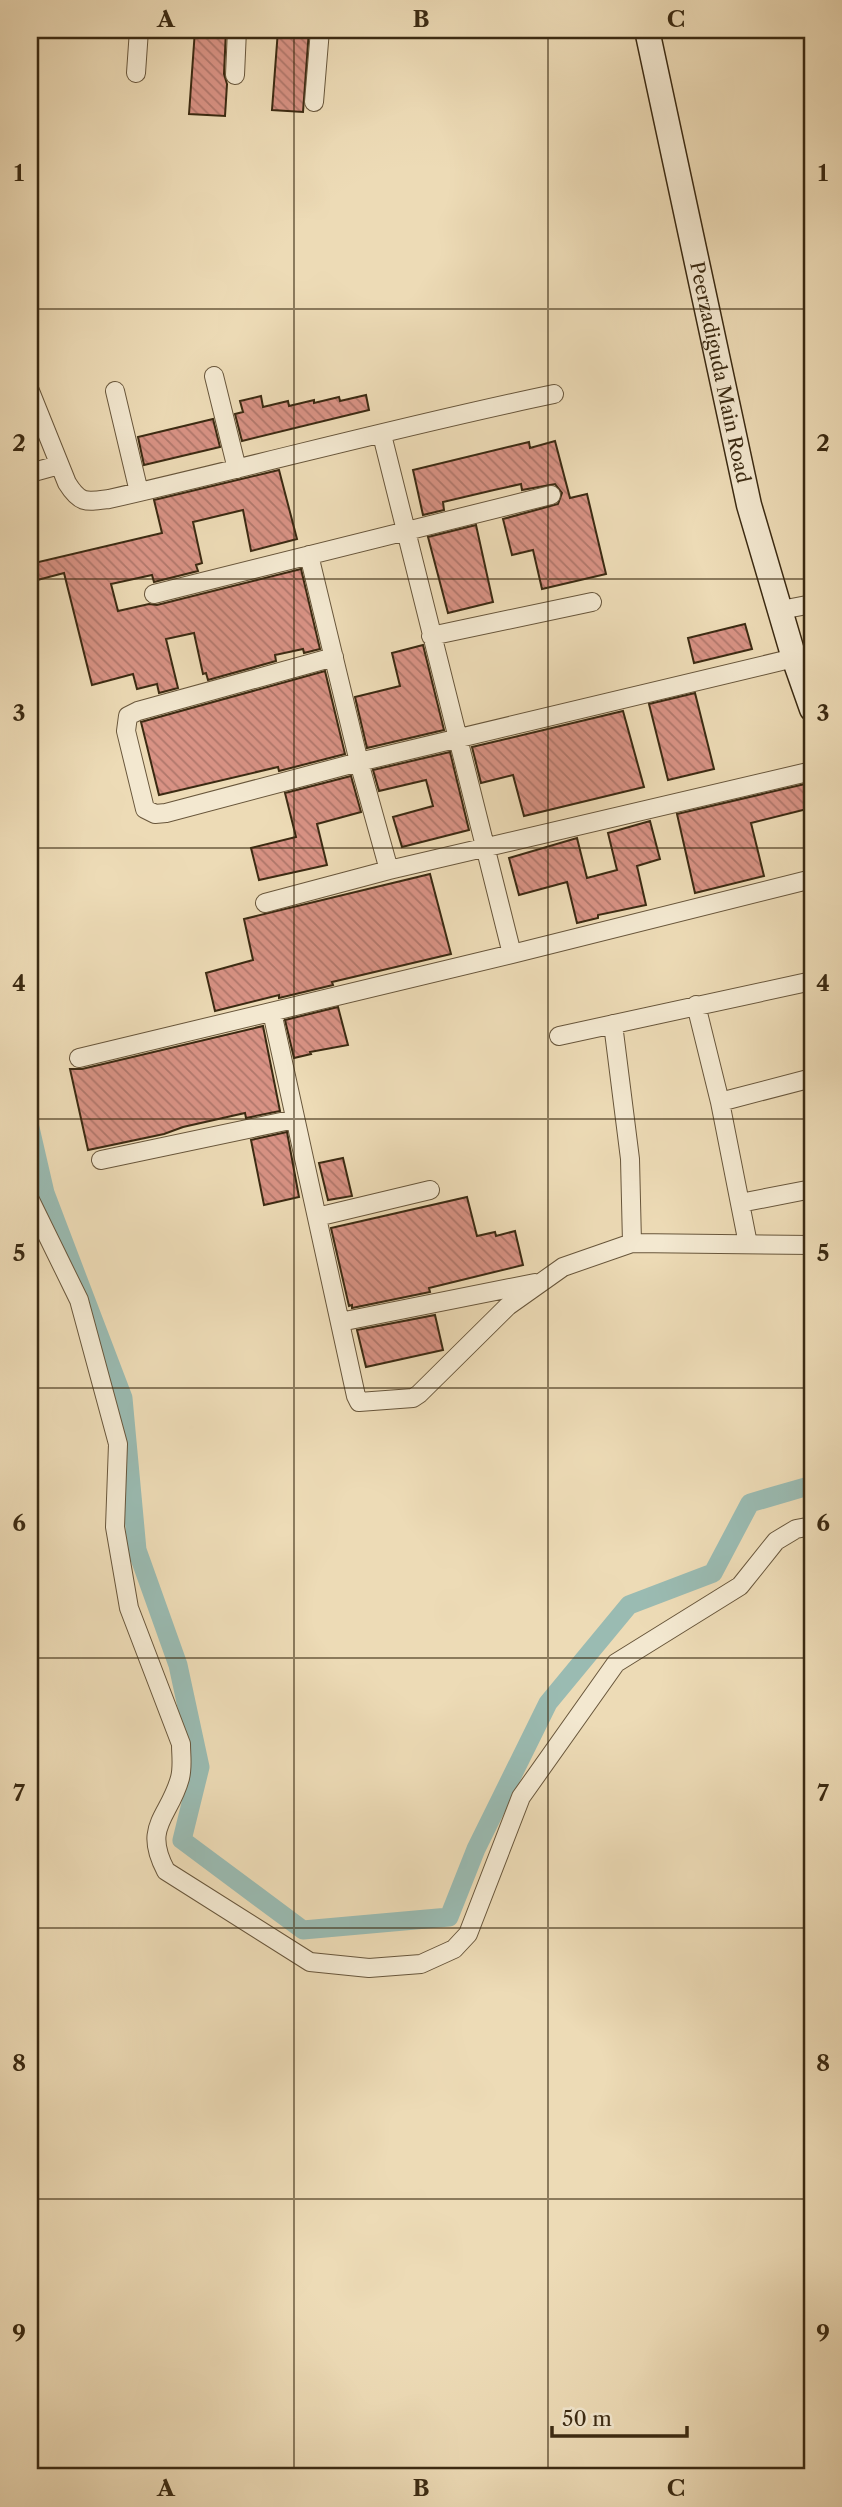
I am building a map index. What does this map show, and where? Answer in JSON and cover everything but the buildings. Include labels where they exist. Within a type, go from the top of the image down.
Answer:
[{"type":"street","points":[[136,73],[139,30]]},
{"type":"street","points":[[235,75],[237,30]]},
{"type":"street","points":[[314,102],[320,30]]},
{"type":"street","name":"Peerzadiguda Main Road","points":[[647,30],[749,505],[794,658],[812,709]]},
{"type":"street","points":[[214,376],[237,469]]},
{"type":"street","points":[[30,391],[59,465],[75,496],[87,502],[554,394]]},
{"type":"street","points":[[115,391],[139,492]]},
{"type":"street","points":[[382,435],[512,954]]},
{"type":"street","points":[[30,473],[59,465]]},
{"type":"street","points":[[154,594],[551,495]]},
{"type":"street","points":[[309,555],[359,762],[389,870]]},
{"type":"street","points":[[431,636],[592,603]]},
{"type":"street","points":[[781,610],[812,604]]},
{"type":"street","points":[[334,657],[128,716],[126,731],[145,809],[155,814],[166,813],[359,762],[794,658]]},
{"type":"street","points":[[265,903],[389,870],[812,771]]},
{"type":"street","points":[[79,1058],[812,879]]},
{"type":"street","points":[[559,1036],[812,981]]},
{"type":"street","points":[[696,1006],[720,1102],[748,1244]]},
{"type":"street","points":[[272,1012],[359,1402],[413,1398],[425,1390],[508,1306],[540,1282],[563,1267],[632,1243],[812,1245]]},
{"type":"street","points":[[613,1024],[630,1159],[632,1243]]},
{"type":"street","points":[[720,1102],[812,1078]]},
{"type":"street","points":[[101,1160],[295,1119]]},
{"type":"street","points":[[740,1203],[812,1189]]},
{"type":"street","points":[[317,1217],[430,1190]]},
{"type":"street","points":[[30,1200],[79,1300],[118,1444],[115,1527],[129,1608],[181,1744],[182,1768],[179,1781],[158,1827],[156,1853],[166,1871],[310,1962],[369,1968],[421,1964],[454,1950],[468,1934],[521,1797],[616,1663],[740,1586],[776,1541],[796,1529],[812,1526]]},
{"type":"street","points":[[340,1322],[540,1282]]},
{"type":"waterway","points":[[30,1128],[45,1193],[123,1398],[137,1550],[178,1665],[200,1767],[182,1840],[303,1930],[449,1917],[476,1849],[548,1703],[629,1605],[713,1573],[750,1503],[812,1485]]}]
